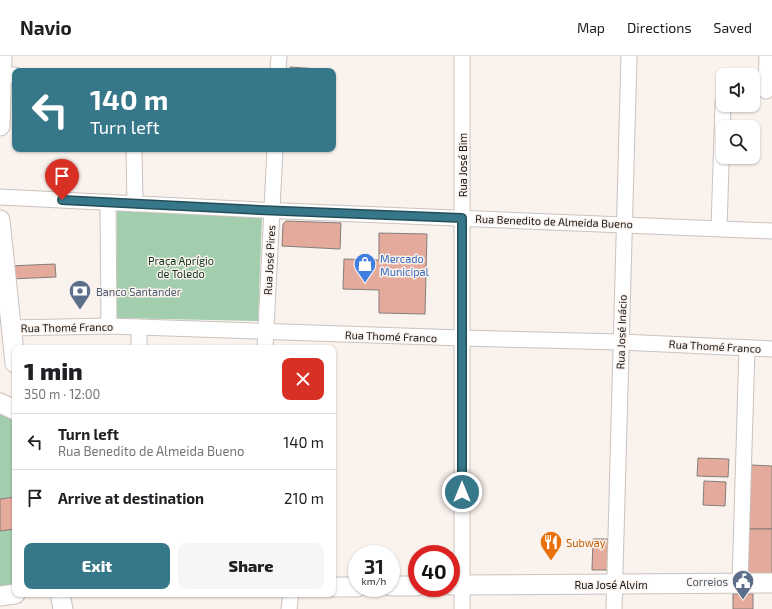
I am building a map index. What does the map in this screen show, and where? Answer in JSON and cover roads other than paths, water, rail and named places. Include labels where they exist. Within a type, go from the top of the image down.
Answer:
[{"type":"main road","points":[[0,126],[6,75],[2,56]]},
{"type":"main road","points":[[0,220],[12,345]]},
{"type":"main road","points":[[0,403],[12,409]]},
{"type":"main road","name":"Rua José Alvim","points":[[460,585],[772,583]]},
{"type":"main road","points":[[336,587],[348,586]]},
{"type":"main road","points":[[0,596],[12,594]]},
{"type":"main road","points":[[61,597],[63,609]]},
{"type":"street","points":[[278,68],[279,56]]},
{"type":"street","name":"Rua José Bim","points":[[457,545],[462,338],[462,56]]},
{"type":"street","name":"Rua José Inácio","points":[[614,609],[629,56]]},
{"type":"street","points":[[766,91],[767,56]]},
{"type":"street","points":[[719,228],[723,112]]},
{"type":"street","points":[[134,152],[135,204]]},
{"type":"street","name":"Rua José Pires","points":[[265,345],[274,152]]},
{"type":"street","name":"Rua Benedito de Almeida Bueno","points":[[0,197],[772,231]]},
{"type":"street","points":[[108,202],[109,326]]},
{"type":"street","points":[[138,345],[139,326]]},
{"type":"street","name":"Rua Thomé Franco","points":[[10,328],[139,326],[462,338],[621,342],[772,349]]},
{"type":"street","points":[[740,583],[747,348]]},
{"type":"street","points":[[289,609],[291,597]]},
{"type":"street","name":"Rua José Bim","points":[[459,597],[462,609]]},
{"type":"place","name":"Mercado Municipal","points":[[365,284]]},
{"type":"place","name":"Banco Santander","points":[[80,310]]},
{"type":"place","name":"Subway","points":[[551,562]]},
{"type":"place","name":"Correios","points":[[743,600]]},
{"type":"park label","name":"Praça Aprígio de Toledo","points":[[181,266]]}]
